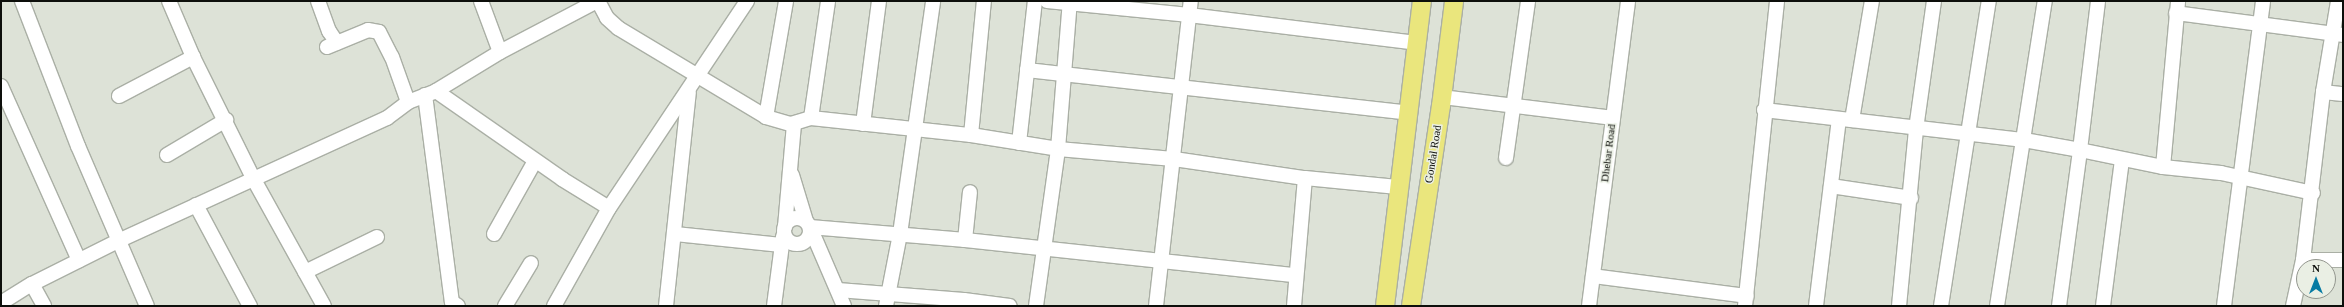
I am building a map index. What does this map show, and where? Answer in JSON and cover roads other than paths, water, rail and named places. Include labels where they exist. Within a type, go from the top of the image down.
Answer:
[{"type":"main road","points":[[1385,306],[1398,187],[1409,113],[1422,1]]},
{"type":"main road","name":"Gondal Road","points":[[1411,306],[1442,96],[1454,1]]},
{"type":"street","points":[[22,1],[78,146],[147,306]]},
{"type":"street","points":[[169,1],[193,57],[226,120],[253,178],[324,306]]},
{"type":"street","points":[[318,1],[332,45],[368,30],[379,32],[392,57],[408,102]]},
{"type":"street","points":[[481,1],[500,52]]},
{"type":"street","points":[[554,306],[609,208],[690,90],[747,1]]},
{"type":"street","points":[[766,116],[786,1]]},
{"type":"street","points":[[811,118],[828,1]]},
{"type":"street","points":[[863,124],[879,1]]},
{"type":"street","points":[[887,300],[900,234],[933,1]]},
{"type":"street","points":[[971,135],[984,1]]},
{"type":"street","points":[[1019,143],[1035,1]]},
{"type":"street","points":[[1047,1],[1190,8],[1416,43]]},
{"type":"street","points":[[1506,158],[1528,1]]},
{"type":"street","name":"Dhebar Road","points":[[1589,306],[1628,1]]},
{"type":"street","points":[[1593,276],[1746,301],[1764,110],[1777,1],[1773,1]]},
{"type":"street","points":[[1816,306],[1831,186],[1872,1]]},
{"type":"street","points":[[1899,306],[1911,198],[1916,129],[1934,1]]},
{"type":"street","points":[[1941,306],[1966,133],[1988,1]]},
{"type":"street","points":[[1997,306],[2045,1]]},
{"type":"street","points":[[2060,306],[2080,150],[2095,1]]},
{"type":"street","points":[[2224,306],[2263,1]]},
{"type":"street","points":[[2303,259],[2313,192],[2323,92],[2338,35],[2338,1]]},
{"type":"street","points":[[1,303],[32,284],[118,241],[387,118],[408,102],[430,93],[500,52],[598,2],[607,18],[618,28],[698,77],[766,116],[794,124],[811,118],[971,135],[1058,149],[1174,159],[1305,178],[1398,187]]},
{"type":"street","points":[[1036,306],[1058,149],[1066,76],[1070,2]]},
{"type":"street","points":[[2163,167],[2177,7],[2261,23],[2338,35]]},
{"type":"street","points":[[1156,306],[1160,261],[1183,86],[1190,8]]},
{"type":"street","points":[[119,96],[193,57]]},
{"type":"street","points":[[1027,70],[1066,76],[1183,86],[1409,113]]},
{"type":"street","points":[[1,86],[79,260]]},
{"type":"street","points":[[666,306],[690,90]]},
{"type":"street","points":[[2323,92],[2343,94]]},
{"type":"street","points":[[430,93],[609,208]]},
{"type":"street","points":[[430,93],[454,305]]},
{"type":"street","points":[[1442,96],[1613,118]]},
{"type":"street","points":[[1764,110],[1916,129],[2024,140],[2080,150],[2122,160],[2240,178],[2313,192]]},
{"type":"street","points":[[167,155],[226,120]]},
{"type":"street","points":[[774,306],[794,124]]},
{"type":"street","points":[[2104,306],[2122,160]]},
{"type":"street","points":[[494,234],[535,161]]},
{"type":"street","points":[[790,169],[808,224],[844,306]]},
{"type":"street","points":[[1294,306],[1295,275],[1305,178]]},
{"type":"street","points":[[1831,186],[1911,198]]},
{"type":"street","points":[[965,240],[970,192]]},
{"type":"street","points":[[196,205],[250,306]]},
{"type":"street","points":[[783,234],[794,218],[808,224],[1295,275]]},
{"type":"street","points":[[783,234],[787,240],[800,244],[808,239],[808,224]]},
{"type":"street","points":[[675,234],[783,234]]},
{"type":"street","points":[[305,272],[378,237]]},
{"type":"street","points":[[505,306],[531,263]]},
{"type":"street","points":[[32,284],[44,306]]},
{"type":"street","points":[[838,290],[887,300],[1010,306]]},
{"type":"street","points":[[2293,306],[2296,292]]}]
